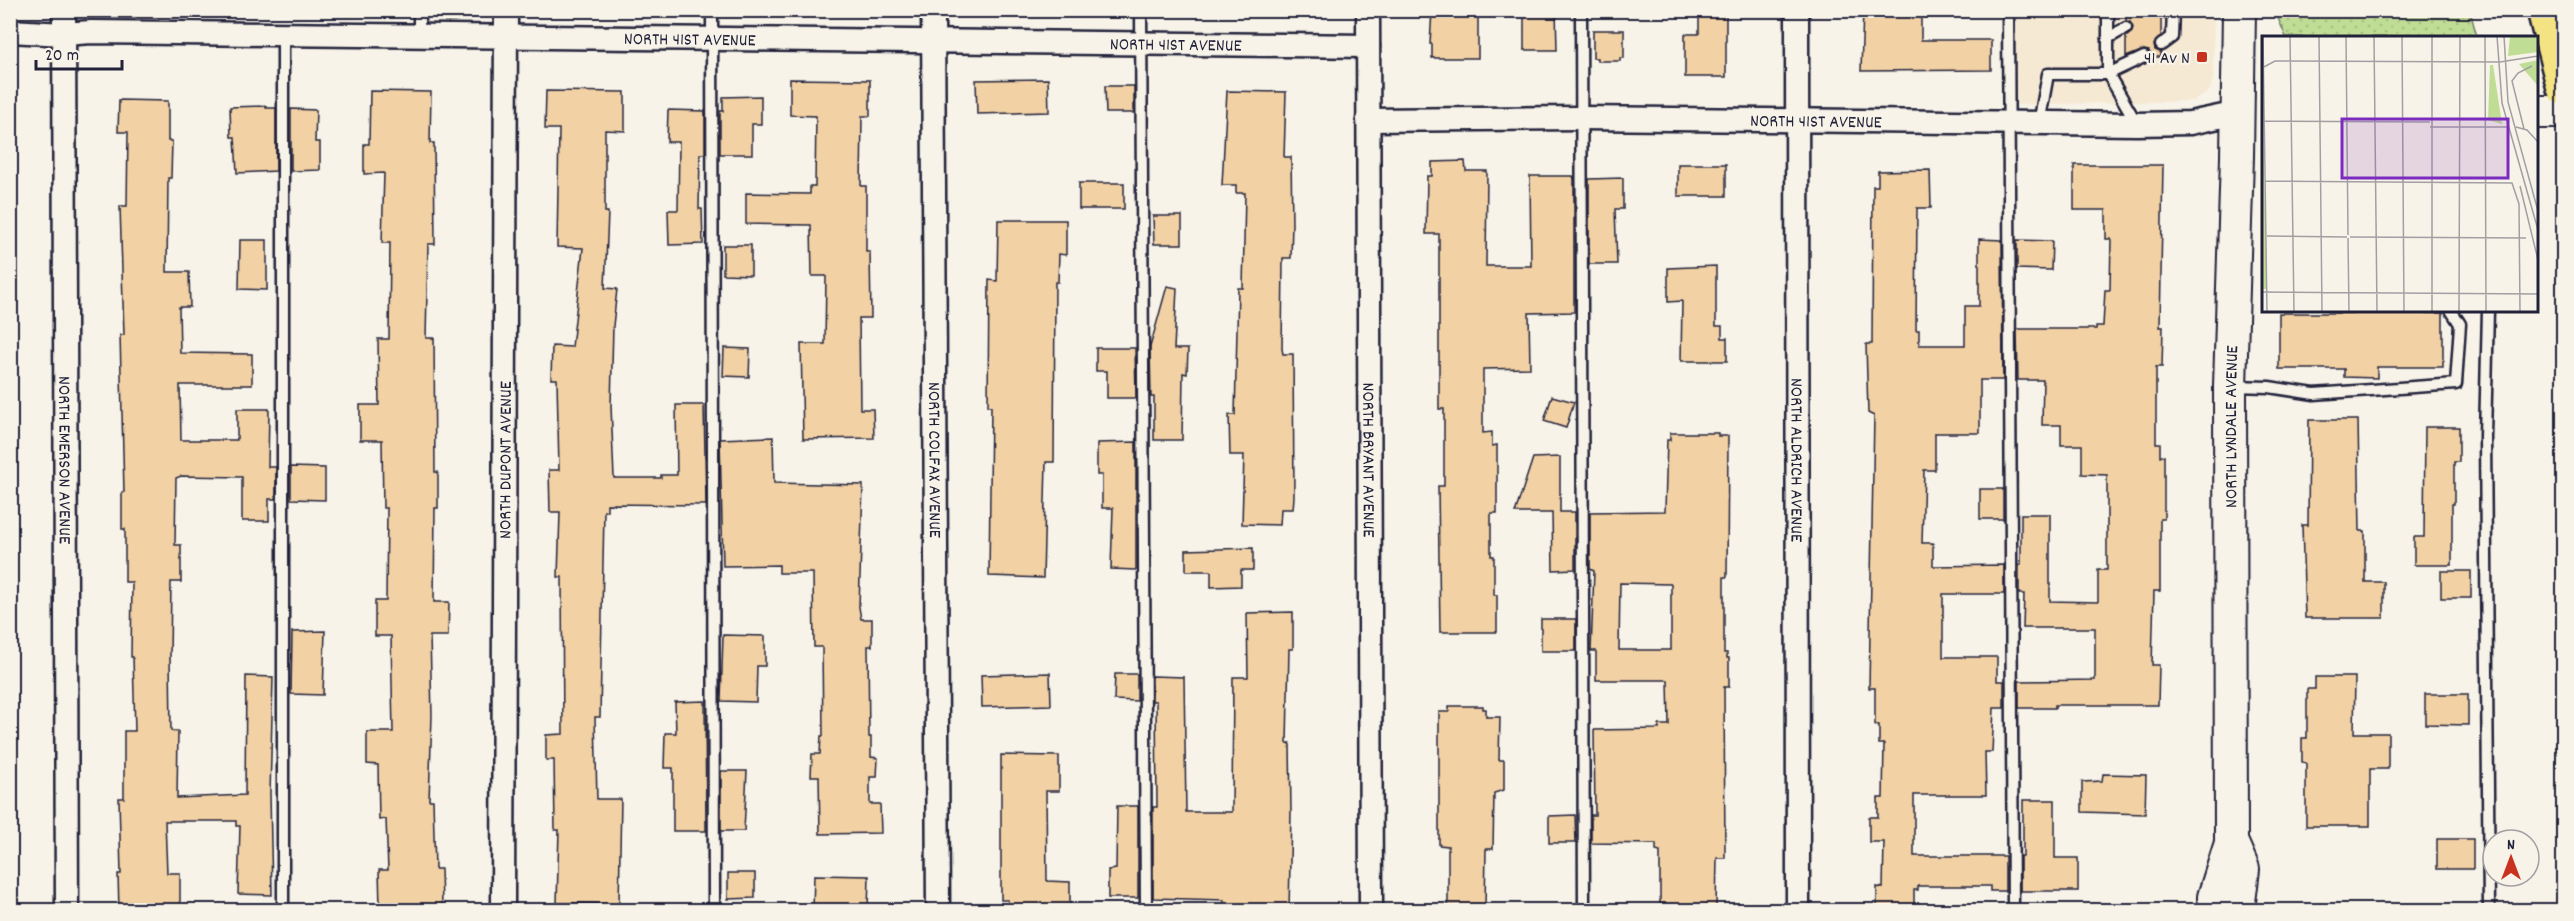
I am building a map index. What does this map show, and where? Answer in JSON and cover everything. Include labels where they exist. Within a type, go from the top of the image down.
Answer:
[{"type":"highway","points":[[2544,10],[2564,88]]},
{"type":"street","name":"NORTH EMERSON AVENUE","points":[[64,10],[67,910]]},
{"type":"street","name":"NORTH DUPONT AVENUE","points":[[503,910],[506,10]]},
{"type":"street","name":"NORTH COLFAX AVENUE","points":[[933,10],[938,910]]},
{"type":"street","name":"NORTH BRYANT AVENUE","points":[[1368,10],[1371,910]]},
{"type":"street","name":"NORTH ALDRICH AVENUE","points":[[1797,10],[1798,910]]},
{"type":"street","name":"NORTH LYNDALE AVENUE","points":[[2214,910],[2214,897],[2231,843],[2230,386],[2251,112],[2239,10]]},
{"type":"street","name":"NORTH 41ST AVENUE","points":[[10,31],[64,34],[91,32],[1368,46]]},
{"type":"street","name":"NORTH 41ST AVENUE","points":[[1368,120],[1581,118],[2007,124],[2190,123],[2251,112]]},
{"type":"street","points":[[2538,112],[2564,112]]},
{"type":"street","name":"NORTH LYNDALE AVENUE","points":[[2231,843],[2242,868],[2238,910]]},
{"type":"lane","points":[[419,10],[419,36]]},
{"type":"lane","points":[[712,10],[714,910]]},
{"type":"lane","points":[[1141,10],[1146,910]]},
{"type":"lane","points":[[1581,10],[1584,910]]},
{"type":"lane","points":[[2008,10],[2013,910]]},
{"type":"lane","points":[[2108,10],[2108,74],[2137,123]]},
{"type":"lane","points":[[2161,45],[2172,37],[2173,10]]},
{"type":"lane","points":[[2108,38],[2126,28]]},
{"type":"lane","points":[[283,34],[283,910]]},
{"type":"lane","points":[[2039,123],[2048,74],[2108,74],[2144,57]]},
{"type":"lane","points":[[2230,386],[2269,387],[2314,394],[2456,384],[2460,324],[2452,312]]},
{"type":"lane","points":[[2488,312],[2485,448],[2489,910]]},
{"type":"shaded area","points":[[2012,11],[2214,11],[2213,80],[2208,93],[2193,101],[2012,105]]},
{"type":"green space","points":[[2275,11],[2470,11],[2477,36],[2286,36]]},
{"type":"building","points":[[1432,10],[1478,10],[1478,58],[1432,58],[1432,44],[1430,44]]},
{"type":"building","points":[[1524,10],[1556,10],[1557,50],[1524,50]]},
{"type":"building","points":[[1699,10],[1726,10],[1726,77],[1685,77],[1685,34],[1699,34]]},
{"type":"building","points":[[1863,10],[1921,10],[1921,40],[1991,40],[1991,70],[1861,71]]},
{"type":"building","points":[[2126,10],[2154,10],[2155,17],[2161,19],[2161,36],[2154,45],[2155,50],[2161,52],[2161,57],[2151,57],[2149,51],[2144,50],[2126,57],[2126,37],[2133,28],[2130,22],[2126,21]]},
{"type":"building","points":[[1593,30],[1624,30],[1624,58],[1620,58],[1620,61],[1597,61],[1597,58],[1593,58]]},
{"type":"building","points":[[790,79],[870,80],[870,116],[862,116],[861,186],[866,186],[866,252],[870,252],[871,318],[859,318],[860,409],[873,409],[874,438],[803,439],[801,344],[825,344],[826,276],[812,276],[811,225],[746,224],[746,193],[810,194],[810,186],[815,186],[816,116],[790,115]]},
{"type":"building","points":[[1048,79],[1049,112],[977,114],[976,80]]},
{"type":"building","points":[[1105,86],[1134,86],[1134,113],[1106,113]]},
{"type":"building","points":[[370,91],[431,92],[430,143],[434,143],[435,244],[428,244],[426,338],[434,338],[435,472],[438,472],[438,508],[435,508],[434,602],[449,602],[448,636],[430,636],[432,716],[429,800],[433,800],[435,869],[441,869],[442,905],[380,907],[379,870],[388,870],[386,819],[379,820],[378,765],[367,764],[367,732],[393,732],[391,636],[375,636],[375,601],[386,601],[387,508],[383,508],[382,440],[360,440],[360,405],[379,405],[378,339],[389,339],[390,243],[382,243],[384,173],[364,174],[364,144],[369,144]]},
{"type":"building","points":[[546,91],[625,92],[625,131],[605,130],[605,212],[608,212],[605,288],[617,289],[613,326],[611,406],[614,478],[661,478],[661,475],[677,475],[676,405],[704,405],[706,505],[607,504],[607,511],[604,511],[600,717],[595,717],[597,799],[621,799],[619,904],[557,903],[559,830],[555,830],[554,760],[546,760],[546,735],[563,734],[562,577],[558,577],[560,512],[550,512],[549,470],[559,470],[557,379],[551,379],[552,346],[572,347],[583,248],[557,247],[559,129],[545,129]]},
{"type":"building","points":[[1227,91],[1286,92],[1284,157],[1291,157],[1292,224],[1291,258],[1283,258],[1282,349],[1283,354],[1293,354],[1294,497],[1293,509],[1281,509],[1280,525],[1242,524],[1244,455],[1230,455],[1229,415],[1235,415],[1238,288],[1243,288],[1245,193],[1236,193],[1236,185],[1222,185]]},
{"type":"building","points":[[761,96],[761,124],[752,124],[752,154],[720,154],[720,111],[723,111],[723,97]]},
{"type":"building","points":[[119,100],[168,101],[168,141],[172,141],[171,178],[168,178],[167,272],[189,272],[190,307],[179,307],[180,353],[252,354],[252,385],[180,385],[181,440],[237,440],[237,409],[269,409],[268,467],[276,467],[276,499],[269,499],[269,521],[242,521],[242,477],[181,476],[176,478],[175,545],[181,545],[181,582],[171,582],[170,657],[171,731],[178,731],[177,798],[245,795],[246,676],[273,677],[270,794],[272,895],[238,894],[240,826],[236,826],[236,821],[165,821],[167,873],[180,873],[180,909],[119,910],[118,874],[121,874],[119,798],[124,798],[124,731],[135,731],[133,657],[131,657],[132,582],[125,582],[125,529],[122,529],[122,492],[124,492],[120,335],[124,335],[120,206],[127,206],[128,132],[118,132]]},
{"type":"building","points":[[266,106],[266,108],[276,108],[276,171],[237,173],[235,137],[231,137],[230,107]]},
{"type":"building","points":[[291,109],[316,110],[315,142],[320,142],[320,170],[291,171]]},
{"type":"building","points":[[668,110],[705,111],[705,154],[700,154],[699,209],[702,209],[703,244],[669,245],[668,210],[678,210],[679,142],[667,142]]},
{"type":"building","points":[[1465,161],[1466,171],[1487,171],[1486,266],[1531,266],[1530,176],[1573,176],[1574,179],[1574,312],[1529,313],[1530,368],[1483,369],[1483,433],[1492,432],[1492,446],[1497,445],[1497,513],[1491,513],[1491,556],[1494,556],[1497,632],[1440,632],[1438,486],[1444,486],[1444,409],[1439,409],[1439,234],[1426,234],[1427,176],[1432,176],[1432,162]]},
{"type":"building","points":[[1678,164],[1726,164],[1726,196],[1678,196]]},
{"type":"building","points":[[2074,165],[2163,165],[2160,327],[2163,327],[2162,367],[2156,367],[2156,443],[2160,443],[2160,456],[2164,456],[2164,519],[2160,519],[2160,591],[2154,591],[2152,665],[2159,665],[2158,705],[2055,705],[2055,708],[2019,708],[2019,681],[2095,680],[2095,628],[2023,628],[2024,594],[2019,594],[2021,514],[2050,514],[2050,601],[2098,602],[2098,570],[2107,570],[2107,475],[2082,474],[2082,445],[2061,445],[2061,425],[2042,425],[2043,380],[2018,380],[2017,329],[2096,329],[2096,326],[2103,326],[2105,290],[2110,290],[2111,239],[2106,239],[2106,210],[2074,210]]},
{"type":"building","points":[[1930,170],[1931,208],[1917,208],[1916,330],[1919,330],[1919,345],[1965,345],[1965,306],[1979,306],[1979,239],[2002,240],[2003,380],[1980,380],[1980,433],[1935,433],[1935,470],[1924,470],[1922,543],[1933,543],[1933,566],[2004,565],[2004,594],[1943,594],[1943,657],[1997,657],[1997,681],[2004,681],[2004,708],[1994,708],[1992,752],[1985,752],[1986,795],[1914,795],[1914,856],[2005,856],[2005,891],[1990,891],[1990,886],[1918,886],[1918,890],[1914,890],[1914,910],[1877,910],[1877,887],[1883,888],[1884,842],[1869,842],[1869,817],[1878,817],[1878,798],[1883,798],[1884,744],[1879,744],[1879,725],[1875,725],[1875,688],[1869,688],[1874,416],[1868,413],[1866,344],[1872,344],[1873,186],[1878,186],[1878,171]]},
{"type":"building","points":[[1623,178],[1623,209],[1615,209],[1617,264],[1589,264],[1589,179]]},
{"type":"building","points":[[1079,183],[1124,183],[1124,209],[1079,209]]},
{"type":"building","points":[[1153,216],[1182,216],[1182,244],[1154,244]]},
{"type":"building","points":[[998,220],[1066,220],[1066,255],[1059,254],[1058,282],[1055,282],[1054,462],[1046,462],[1043,578],[989,576],[991,406],[988,406],[989,280],[997,281]]},
{"type":"building","points":[[240,240],[267,240],[267,290],[239,289]]},
{"type":"building","points":[[2017,240],[2052,241],[2051,270],[2017,269]]},
{"type":"building","points":[[723,245],[751,245],[751,275],[723,274]]},
{"type":"building","points":[[1716,266],[1716,326],[1722,326],[1722,338],[1727,338],[1727,361],[1681,361],[1682,301],[1668,302],[1668,268]]},
{"type":"building","points":[[1167,286],[1177,288],[1174,349],[1188,349],[1187,374],[1183,373],[1182,440],[1154,440],[1154,397],[1151,397],[1150,347]]},
{"type":"building","points":[[2279,313],[2443,313],[2443,367],[2377,367],[2377,378],[2344,377],[2344,369],[2279,369]]},
{"type":"building","points":[[724,348],[750,349],[749,377],[723,376]]},
{"type":"building","points":[[1096,348],[1135,348],[1136,398],[1107,398],[1107,371],[1096,371]]},
{"type":"building","points":[[1552,396],[1574,402],[1566,428],[1544,421]]},
{"type":"building","points":[[2309,420],[2358,420],[2360,531],[2365,531],[2365,582],[2384,582],[2384,618],[2305,618],[2302,525],[2308,525]]},
{"type":"building","points":[[2425,427],[2459,427],[2459,462],[2454,462],[2452,565],[2414,565],[2414,537],[2424,537]]},
{"type":"building","points":[[1670,433],[1718,433],[1718,436],[1728,436],[1727,577],[1724,577],[1724,653],[1727,653],[1727,658],[1729,658],[1729,687],[1724,687],[1725,858],[1717,858],[1716,909],[1660,908],[1660,852],[1656,851],[1656,844],[1591,843],[1591,815],[1595,815],[1594,730],[1659,729],[1659,725],[1669,725],[1668,680],[1596,680],[1596,651],[1591,651],[1594,571],[1590,569],[1590,512],[1665,511],[1667,440],[1670,440]],"holes":[[[1620,583],[1671,584],[1671,650],[1619,650]]]},
{"type":"building","points":[[773,437],[774,483],[863,485],[859,607],[861,619],[872,619],[872,646],[868,646],[869,737],[871,737],[871,757],[878,758],[877,777],[870,777],[870,804],[880,804],[881,833],[820,834],[819,776],[811,776],[812,754],[820,754],[821,736],[823,736],[822,647],[814,647],[813,573],[779,573],[779,565],[723,566],[720,439]]},
{"type":"building","points":[[1136,442],[1136,570],[1111,569],[1113,508],[1102,508],[1102,475],[1097,475],[1097,443]]},
{"type":"building","points":[[1560,457],[1560,512],[1575,512],[1575,569],[1553,570],[1552,513],[1515,513],[1533,458]]},
{"type":"building","points":[[291,467],[325,468],[325,500],[291,499]]},
{"type":"building","points":[[1980,489],[2003,489],[2003,519],[1980,519]]},
{"type":"building","points":[[1253,548],[1253,570],[1241,570],[1241,586],[1211,587],[1211,571],[1186,571],[1186,550]]},
{"type":"building","points":[[2441,571],[2471,571],[2471,598],[2441,598]]},
{"type":"building","points":[[1293,612],[1293,649],[1289,649],[1287,743],[1290,743],[1291,812],[1289,910],[1224,910],[1224,900],[1153,898],[1153,807],[1157,807],[1156,701],[1152,701],[1152,676],[1184,677],[1186,812],[1232,812],[1233,677],[1248,677],[1247,613]]},
{"type":"building","points":[[1541,619],[1576,619],[1576,651],[1541,651]]},
{"type":"building","points":[[325,631],[323,695],[291,694],[292,632]]},
{"type":"building","points":[[723,635],[765,636],[765,666],[757,666],[756,702],[721,701]]},
{"type":"building","points":[[1050,673],[1051,705],[982,707],[981,675]]},
{"type":"building","points":[[1115,674],[1137,674],[1137,701],[1114,700]]},
{"type":"building","points":[[2315,677],[2355,677],[2354,733],[2388,733],[2388,769],[2370,769],[2370,826],[2306,826],[2306,763],[2302,762],[2302,738],[2307,738],[2307,689],[2315,689]]},
{"type":"building","points":[[2425,694],[2468,694],[2468,725],[2425,724]]},
{"type":"building","points":[[705,701],[706,831],[673,831],[673,768],[664,768],[665,733],[676,733],[675,702]]},
{"type":"building","points":[[1449,706],[1483,706],[1483,709],[1486,709],[1486,717],[1500,717],[1499,760],[1504,760],[1504,790],[1494,793],[1493,849],[1486,849],[1485,906],[1448,906],[1448,846],[1439,845],[1439,712],[1449,712]]},
{"type":"building","points":[[1001,755],[1059,756],[1059,791],[1046,791],[1047,881],[1070,882],[1070,906],[1047,906],[1047,910],[1008,910],[1008,900],[1001,900]]},
{"type":"building","points":[[721,771],[747,771],[744,831],[721,831]]},
{"type":"building","points":[[2103,774],[2146,775],[2145,814],[2082,812],[2082,782],[2102,781]]},
{"type":"building","points":[[2023,800],[2055,800],[2055,858],[2078,858],[2078,891],[2020,891],[2020,856],[2023,856]]},
{"type":"building","points":[[1117,806],[1138,806],[1138,898],[1108,898],[1108,870],[1116,869]]},
{"type":"building","points":[[1575,815],[1576,843],[1549,843],[1549,816]]},
{"type":"building","points":[[2437,839],[2473,839],[2473,869],[2437,869]]},
{"type":"building","points":[[728,873],[755,873],[755,898],[728,899]]},
{"type":"building","points":[[814,875],[869,876],[868,910],[813,910]]},
{"type":"place","name":"41 Av N","points":[[2202,57]]}]
